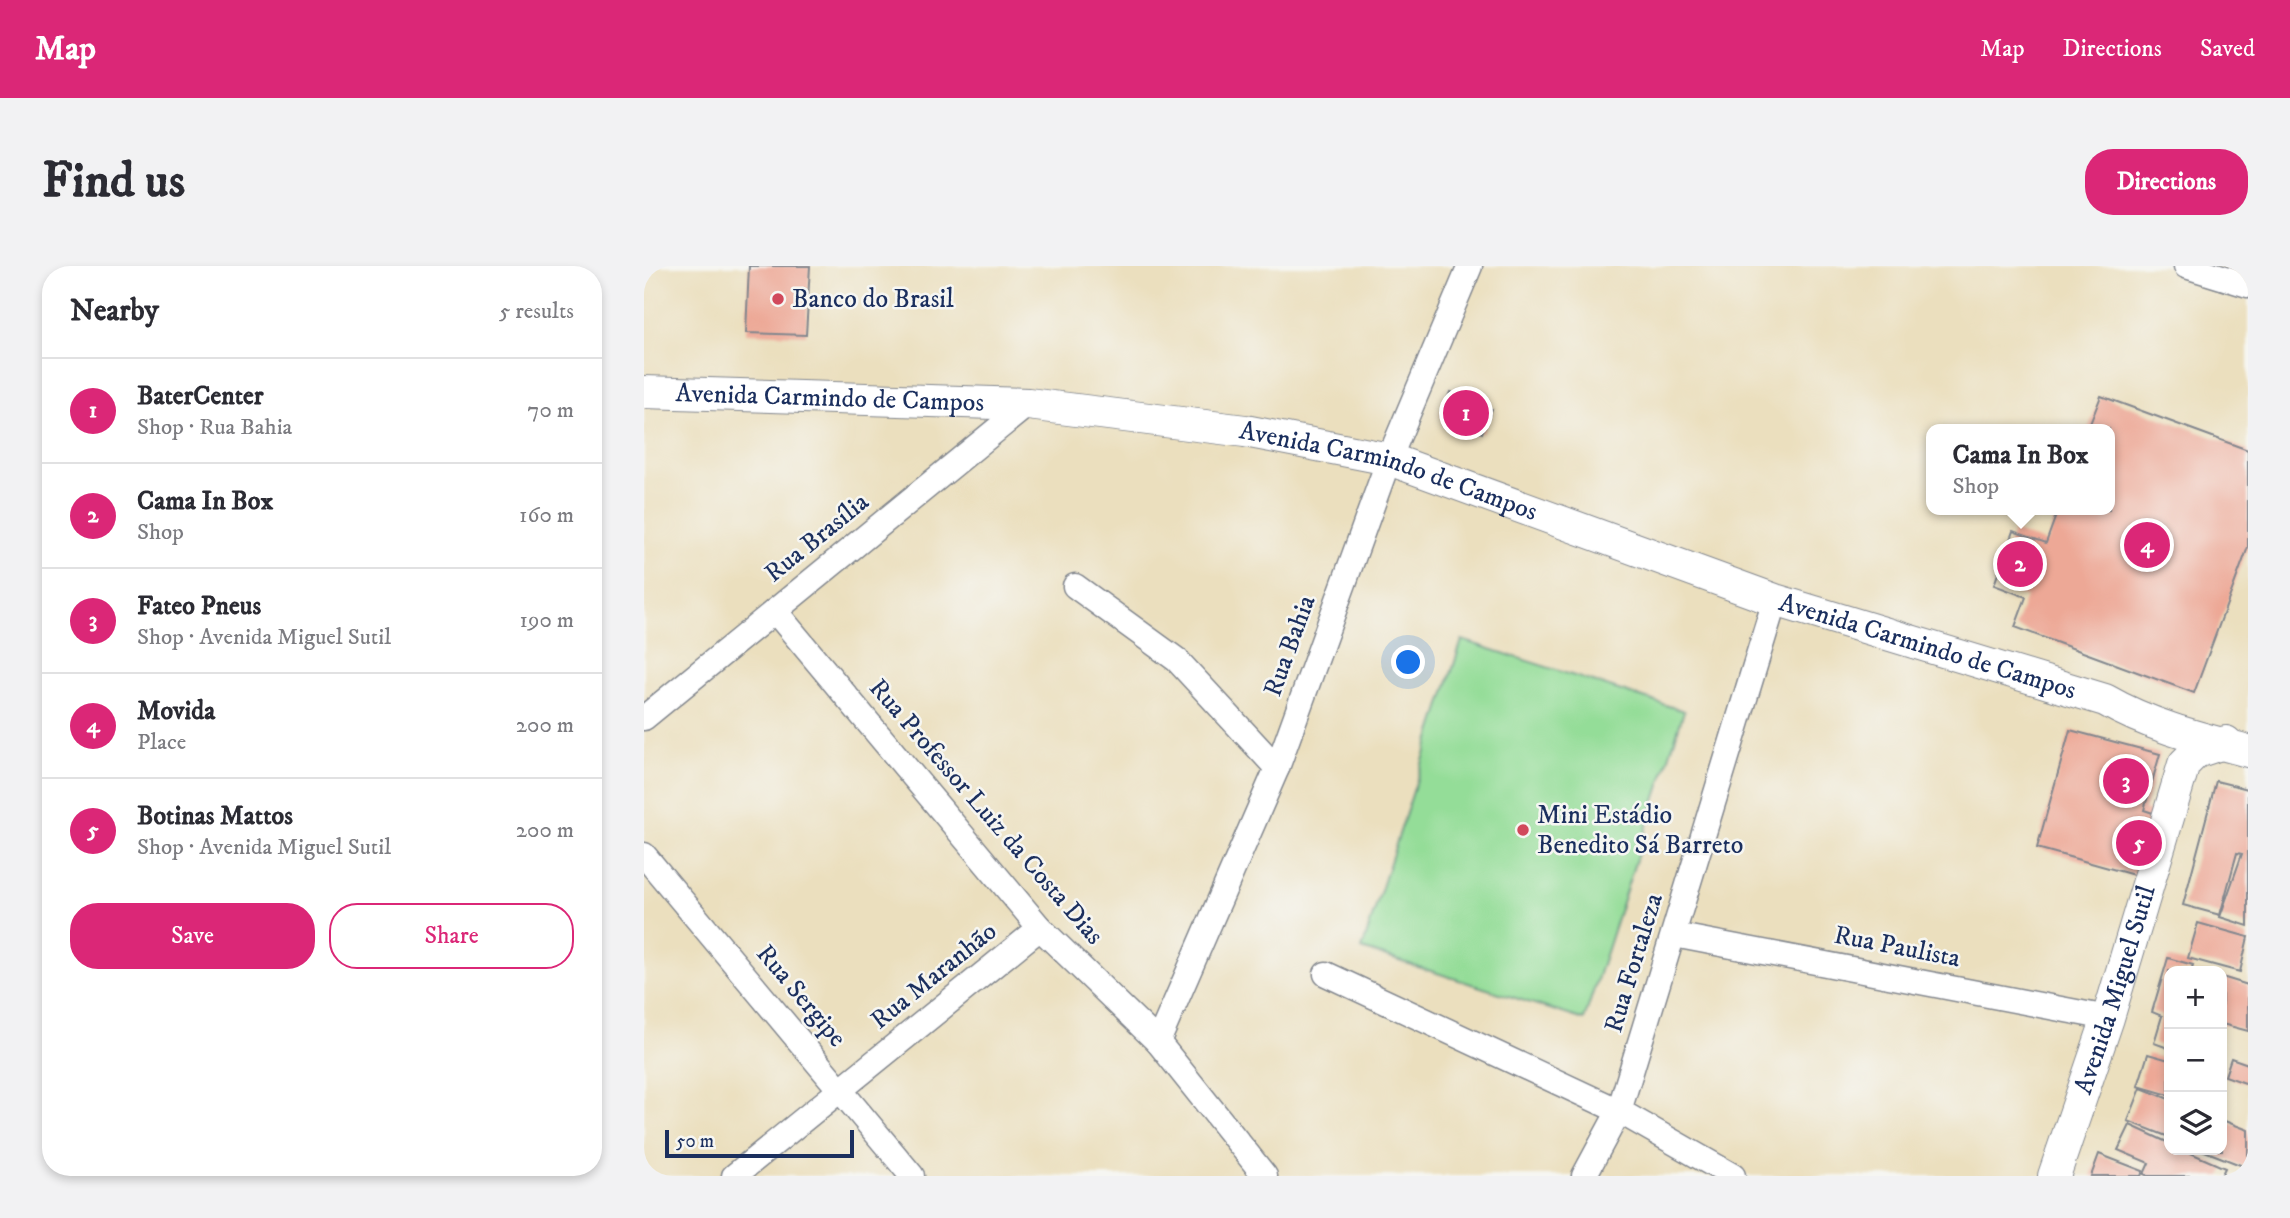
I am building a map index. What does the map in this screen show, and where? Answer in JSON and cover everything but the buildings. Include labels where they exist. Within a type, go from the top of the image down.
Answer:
[{"type":"main road","name":"Avenida Carmindo de Campos","points":[[644,392],[1028,404],[1245,430],[1389,459],[1774,600],[2105,700],[2147,704],[2220,729],[2240,745]]},
{"type":"main road","name":"Avenida Carmindo de Campos","points":[[2105,700],[2126,712],[2176,731],[2240,745]]},
{"type":"main road","name":"Avenida Carmindo de Campos","points":[[2147,704],[2164,716],[2176,731]]},
{"type":"main road","points":[[2176,731],[2184,764]]},
{"type":"main road","points":[[2184,764],[2196,752],[2240,745]]},
{"type":"main road","name":"Avenida Miguel Sutil","points":[[2054,1176],[2108,1018],[2184,764]]},
{"type":"street","name":"Rua Bahia","points":[[1158,1042],[1278,768],[1389,459],[1470,266]]},
{"type":"street","points":[[2186,266],[2248,285]]},
{"type":"street","name":"Rua Brasília","points":[[644,718],[1028,404]]},
{"type":"street","points":[[1075,586],[1177,660],[1278,768]]},
{"type":"street","name":"Rua Fortaleza","points":[[1584,1176],[1619,1111],[1774,600]]},
{"type":"street","name":"Rua Professor Luiz da Costa Dias","points":[[775,611],[1040,928],[1158,1042],[1265,1176]]},
{"type":"street","name":"Rua Sergipe","points":[[644,855],[912,1176]]},
{"type":"street","name":"Rua Maranhão","points":[[734,1176],[1040,928]]},
{"type":"street","name":"Rua Paulista","points":[[1674,935],[2108,1018]]},
{"type":"street","points":[[1326,974],[1619,1111],[1734,1176]]},
{"type":"green space","name":"Mini Estádio Benedito Sá Barreto","points":[[1462,640],[1684,711],[1584,1020],[1362,949]]},
{"type":"place","name":"Banco do Brasil","points":[[778,299]]},
{"type":"place","name":"BaterCenter","points":[[1466,413]]},
{"type":"place","name":"Movida","points":[[2147,545]]},
{"type":"place","name":"Cama In Box","points":[[2020,564]]},
{"type":"place","name":"Fateo Pneus","points":[[2126,781]]},
{"type":"place","name":"Mini Estádio Benedito Sá Barreto","points":[[1523,830]]},
{"type":"place","name":"Botinas Mattos","points":[[2139,843]]}]
